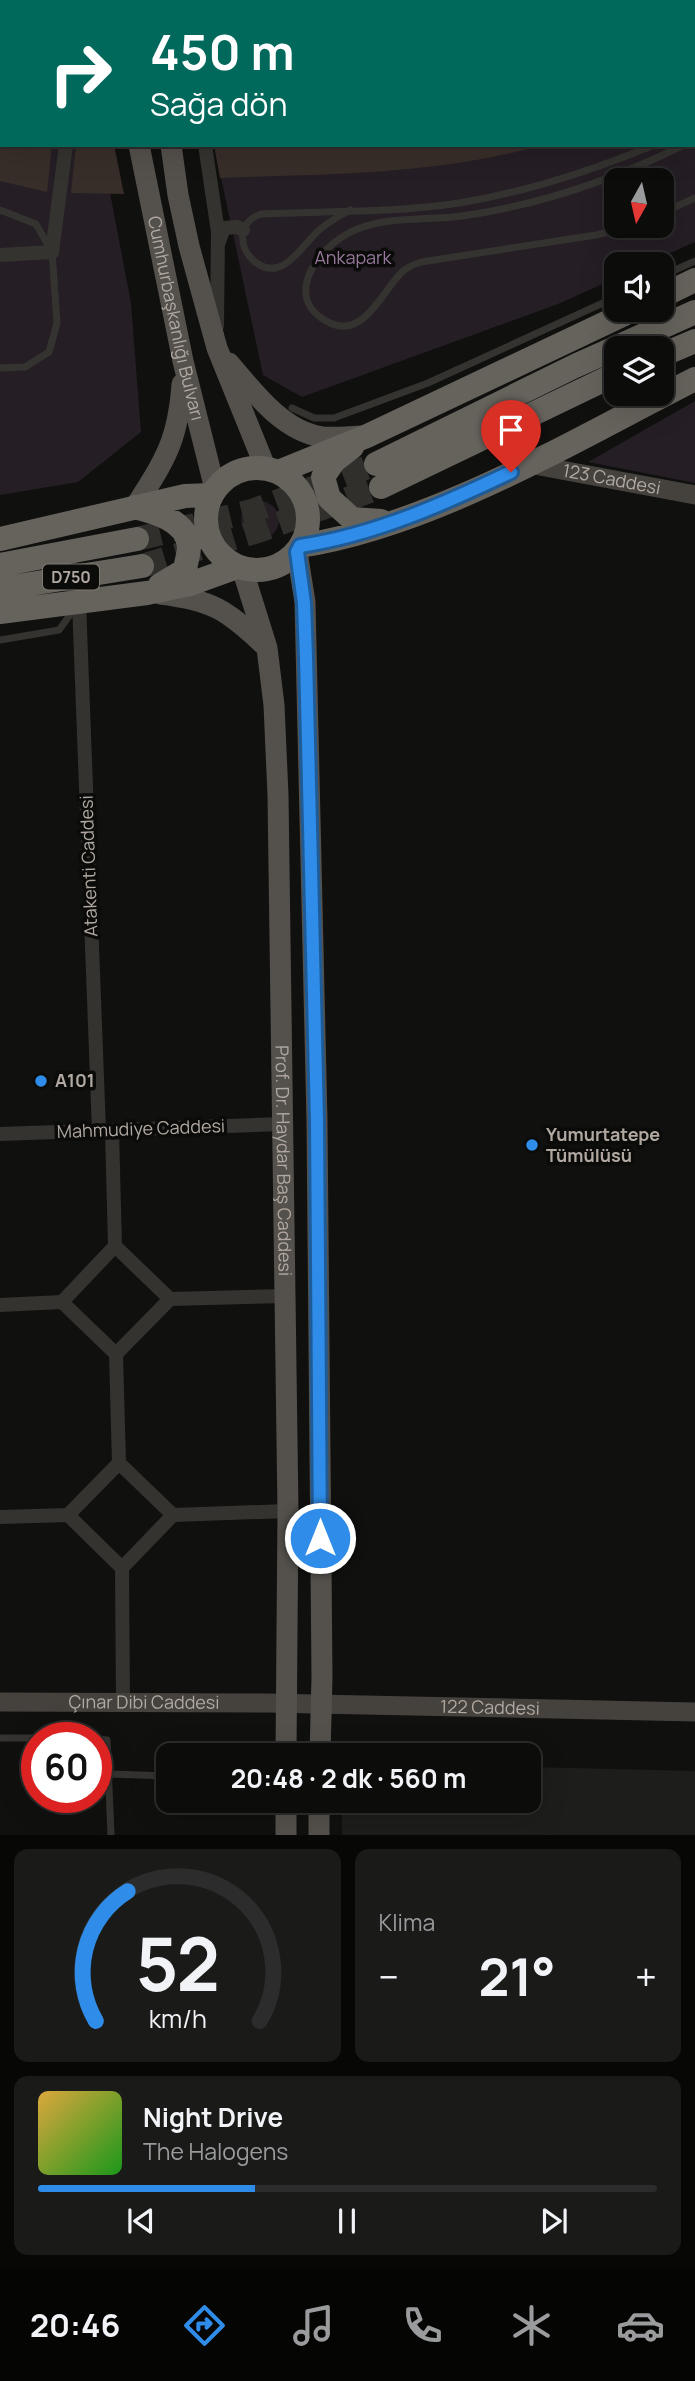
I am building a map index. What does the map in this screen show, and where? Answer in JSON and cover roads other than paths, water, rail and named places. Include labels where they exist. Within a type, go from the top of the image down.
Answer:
[{"type":"highway","points":[[674,290],[695,280]]},
{"type":"highway","points":[[642,336],[695,312]]},
{"type":"highway","points":[[272,471],[291,481],[301,493],[309,523],[305,539],[284,563],[269,569],[239,567],[224,559],[213,547],[205,518],[213,492],[228,477],[243,470],[272,471],[367,436],[608,322]]},
{"type":"highway","points":[[674,350],[695,341]]},
{"type":"highway","points":[[604,353],[575,366],[379,475],[604,379]]},
{"type":"highway","points":[[298,549],[393,523],[529,464],[695,379]]},
{"type":"highway","points":[[367,436],[334,461],[323,477],[330,498],[352,519],[393,523]]},
{"type":"highway","points":[[0,539],[135,507],[213,492]]},
{"type":"highway","points":[[135,507],[159,513],[169,519],[184,533],[189,545],[185,570],[147,593]]},
{"type":"highway","name":"D750","points":[[0,565],[138,539]]},
{"type":"highway","name":"D750","points":[[0,589],[142,566]]},
{"type":"highway","points":[[0,612],[147,593],[190,584],[239,567]]},
{"type":"main road","name":"Cumhurbaşkanlığı Bulvarı","points":[[139,147],[213,492]]},
{"type":"main road","name":"Cumhurbaşkanlığı Bulvarı","points":[[171,147],[189,246],[217,349],[272,471]]},
{"type":"main road","points":[[217,349],[263,400],[299,429],[320,437],[367,436]]},
{"type":"main road","points":[[135,507],[173,444],[180,417],[183,361]]},
{"type":"main road","name":"123 Caddesi","points":[[529,464],[695,495]]},
{"type":"main road","name":"Prof. Dr. Haydar Baş Caddesi","points":[[298,549],[304,603],[316,1093],[320,1743]]},
{"type":"main road","name":"Prof. Dr. Haydar Baş Caddesi","points":[[239,567],[267,648],[274,705],[278,795],[288,1511],[286,1743]]},
{"type":"main road","points":[[147,593],[190,598],[217,606],[237,620],[267,648]]},
{"type":"main road","name":"Çınar Dibi Caddesi","points":[[0,1702],[285,1704]]},
{"type":"main road","name":"122 Caddesi","points":[[285,1704],[695,1712]]},
{"type":"main road","points":[[286,1813],[286,1835]]},
{"type":"main road","points":[[319,1813],[319,1835]]},
{"type":"street","points":[[0,255],[52,251],[66,147]]},
{"type":"street","points":[[205,147],[218,232],[217,349]]},
{"type":"street","points":[[217,247],[224,228],[237,227],[243,230]]},
{"type":"street","name":"Atakenti Caddesi","points":[[79,602],[105,1130],[115,1246]]},
{"type":"street","name":"Mahmudiye Caddesi","points":[[0,1134],[283,1124]]},
{"type":"street","points":[[0,1305],[62,1302],[115,1246],[170,1299]]},
{"type":"street","points":[[116,1354],[170,1299],[285,1296]]},
{"type":"street","points":[[62,1302],[116,1354],[119,1463],[173,1516]]},
{"type":"street","points":[[0,1517],[68,1515],[119,1463]]},
{"type":"street","points":[[123,1703],[122,1567],[173,1516],[288,1511]]},
{"type":"street","points":[[68,1515],[122,1567]]},
{"type":"lane","points":[[350,210],[321,229],[282,268],[267,268],[256,263],[244,247],[243,230],[251,217],[261,214],[458,203],[548,184],[604,166],[649,147]]},
{"type":"lane","points":[[638,168],[680,147]]},
{"type":"lane","points":[[604,180],[575,191],[509,207],[462,216],[375,224],[359,228],[328,247],[320,256],[307,278],[305,295],[309,306],[322,319],[336,326],[351,326],[376,306],[401,273],[421,262],[604,233]]},
{"type":"lane","points":[[674,208],[695,198]]},
{"type":"lane","points":[[0,210],[36,224],[52,251],[57,323],[49,352],[25,367],[0,369]]},
{"type":"lane","points":[[674,271],[695,261]]},
{"type":"lane","points":[[292,408],[314,418],[334,418],[347,414],[428,383],[604,302]]},
{"type":"lane","points":[[0,640],[59,630],[79,602]]},
{"type":"lane","points":[[0,1738],[21,1738]]},
{"type":"lane","points":[[112,1774],[156,1776]]},
{"type":"lane","points":[[110,1813],[111,1835]]},
{"type":"tunnel","points":[[137,539],[252,511],[376,464]]},
{"type":"tunnel","points":[[142,566],[261,530],[381,487]]},
{"type":"place","name":"A101","points":[[41,1081]]},
{"type":"place","name":"Yumurtatepe Tümülüsü","points":[[532,1145]]},
{"type":"park label","name":"Ankapark","points":[[353,258]]}]
